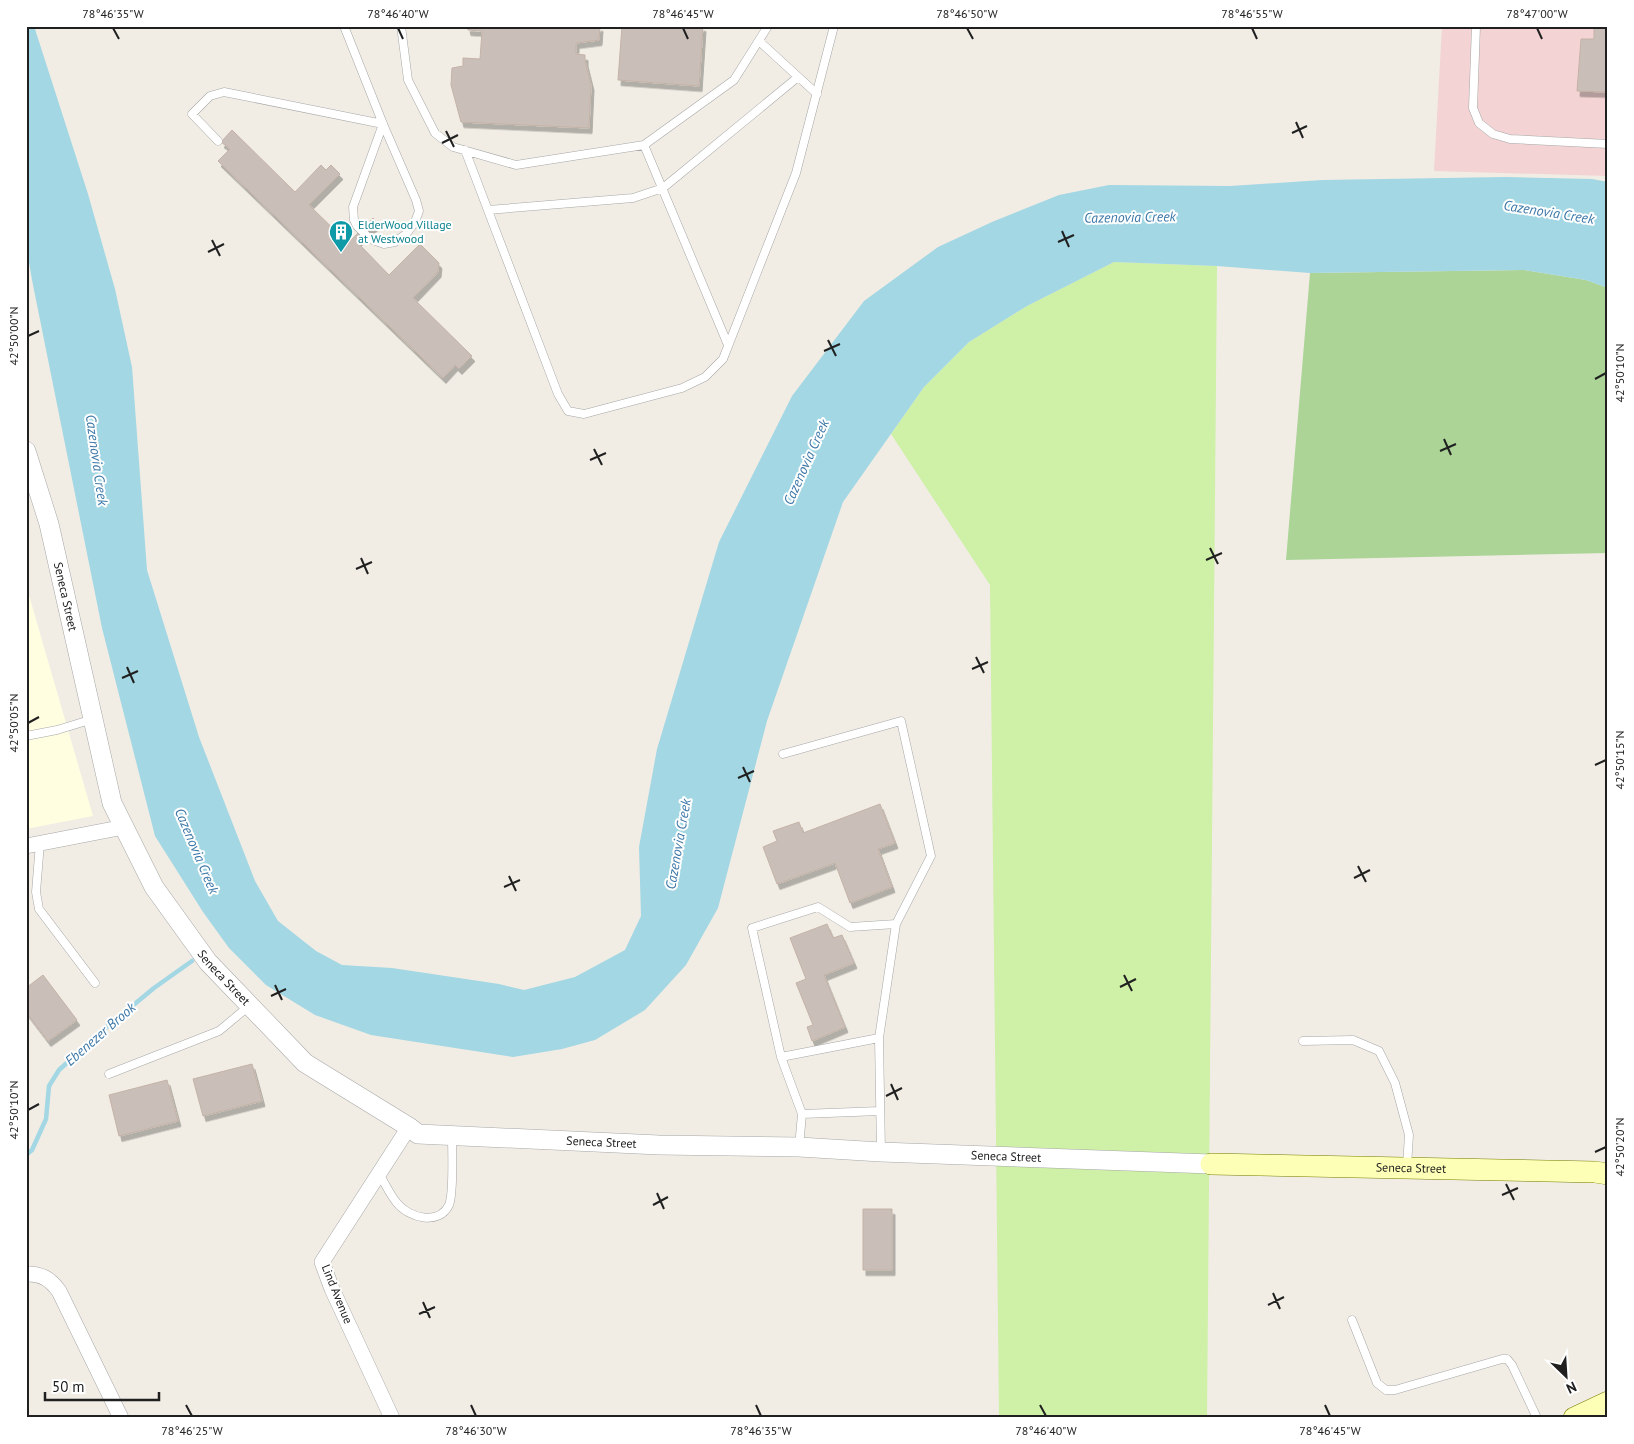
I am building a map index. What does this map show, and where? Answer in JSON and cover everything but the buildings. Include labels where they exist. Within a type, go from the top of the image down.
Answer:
[{"type":"main road","name":"Seneca Street","points":[[1211,1164],[1595,1172],[1608,1174]]},
{"type":"main road","points":[[1574,1418],[1608,1402]]},
{"type":"street","name":"Seneca Street","points":[[26,451],[49,524],[112,803],[154,887],[208,962],[305,1062],[418,1134],[1211,1164]]},
{"type":"street","points":[[33,844],[124,827]]},
{"type":"street","name":"Lind Avenue","points":[[392,1418],[332,1289],[322,1262],[408,1126]]},
{"type":"street","points":[[26,1274],[44,1276],[59,1291],[120,1418]]},
{"type":"lane","points":[[344,26],[419,211],[415,222],[406,234],[395,242],[384,244],[370,239],[357,226],[354,220],[353,207],[383,124]]},
{"type":"lane","points":[[401,26],[408,80],[436,133],[453,147],[516,165],[644,145],[734,80],[768,26]]},
{"type":"lane","points":[[465,150],[558,394],[568,411],[584,414],[682,388],[704,377],[723,359],[796,173],[834,26]]},
{"type":"lane","points":[[1476,26],[1472,108],[1479,123],[1493,134],[1510,139],[1608,144]]},
{"type":"lane","points":[[759,41],[817,94]]},
{"type":"lane","points":[[488,210],[633,198],[663,188],[798,77]]},
{"type":"lane","points":[[218,141],[192,114],[210,96],[224,92],[383,124]]},
{"type":"lane","points":[[644,145],[728,345]]},
{"type":"lane","points":[[26,736],[57,730],[93,719]]},
{"type":"lane","points":[[783,754],[901,721],[931,856],[896,924],[880,1038],[881,1152]]},
{"type":"lane","points":[[33,844],[38,909],[95,983]]},
{"type":"lane","points":[[799,1147],[802,1114],[781,1057],[752,928],[818,907],[850,927],[896,924]]},
{"type":"lane","points":[[109,1074],[219,1031],[249,1006]]},
{"type":"lane","points":[[781,1057],[880,1038]]},
{"type":"lane","points":[[1303,1040],[1353,1040],[1379,1051],[1395,1083],[1409,1135],[1406,1168]]},
{"type":"lane","points":[[802,1114],[880,1111]]},
{"type":"lane","points":[[378,1173],[397,1204],[420,1218],[436,1217],[450,1204],[452,1136]]},
{"type":"lane","points":[[1352,1320],[1377,1383],[1386,1390],[1395,1390],[1507,1359],[1512,1365],[1537,1418]]},
{"type":"shaded area","points":[[1442,26],[1608,26],[1608,176],[1434,171]]},
{"type":"shaded area","points":[[26,585],[93,816],[26,829]]},
{"type":"green space","points":[[1114,262],[1217,266],[1207,1418],[999,1418],[990,585],[891,434],[924,387],[969,342],[1027,306]]},
{"type":"green space","points":[[1524,270],[1586,280],[1608,288],[1608,553],[1286,560],[1310,273]]},
{"type":"water","name":"Cazenovia Creek","points":[[26,26],[34,26],[88,194],[115,289],[132,367],[147,570],[199,737],[255,881],[278,921],[316,951],[342,965],[392,968],[499,984],[524,990],[575,977],[625,950],[641,916],[639,847],[657,749],[719,542],[792,396],[864,301],[938,247],[992,222],[1059,195],[1109,185],[1230,186],[1322,180],[1506,177],[1592,179],[1608,182],[1608,288],[1586,280],[1524,270],[1310,273],[1217,266],[1114,262],[1027,306],[969,342],[924,387],[843,502],[767,721],[718,908],[686,965],[645,1010],[595,1040],[562,1049],[513,1057],[371,1035],[315,1015],[266,985],[229,948],[203,912],[155,836],[102,628],[26,244]]},
{"type":"waterway","name":"Ebenezer Brook","points":[[26,1155],[32,1150],[46,1119],[49,1086],[59,1070],[154,988],[192,961]]},
{"type":"place","name":"ElderWood Village at Westwood","points":[[341,253]]}]
